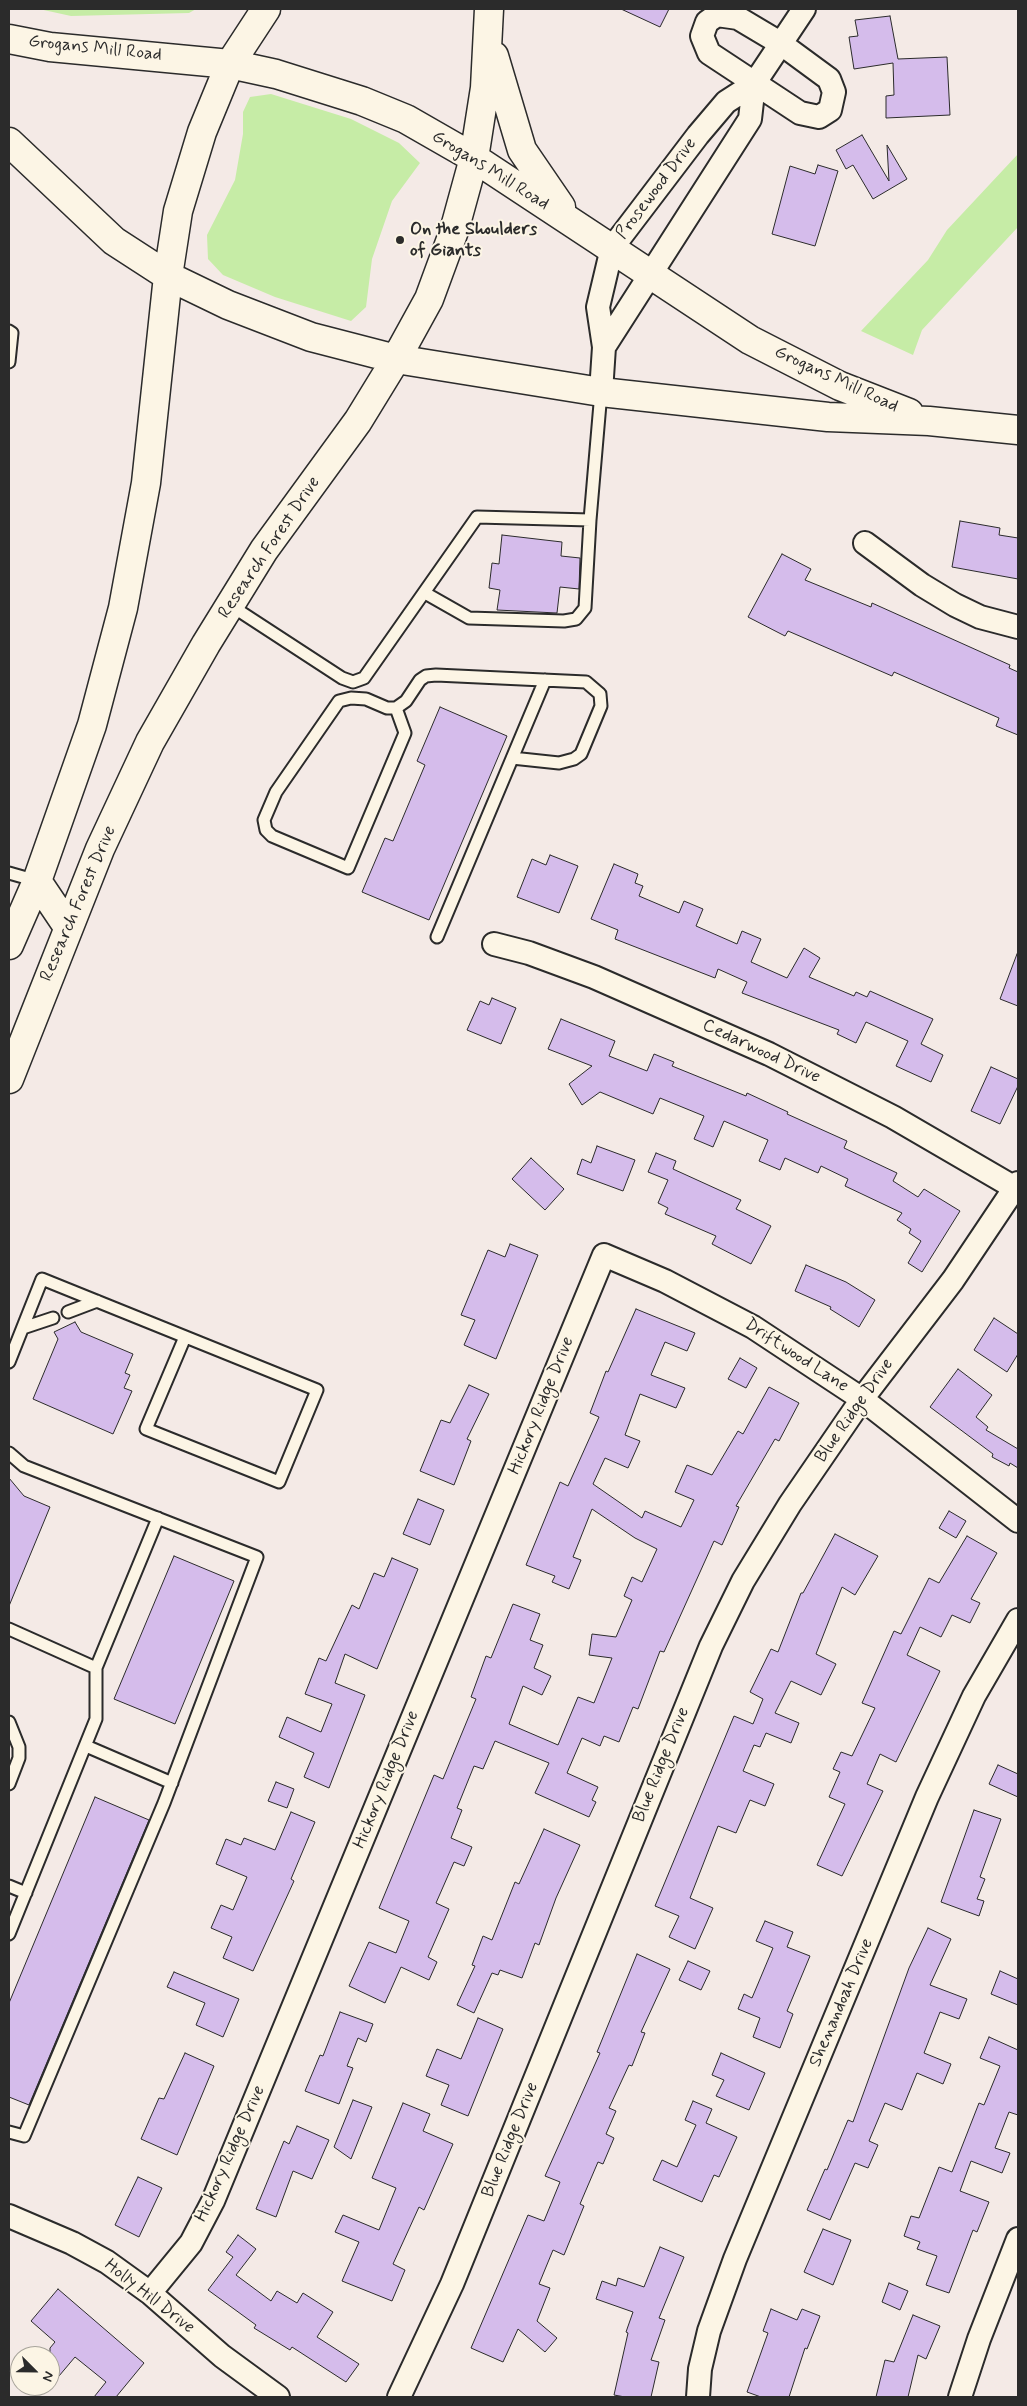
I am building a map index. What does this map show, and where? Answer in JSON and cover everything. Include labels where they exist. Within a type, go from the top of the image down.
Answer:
[{"type":"main road","points":[[9,945],[37,882],[92,725],[123,608],[146,483],[168,276],[181,202],[202,132],[230,64],[266,9]]},
{"type":"main road","points":[[489,21],[522,150],[572,222]]},
{"type":"main road","name":"Research Forest Drive","points":[[9,1079],[100,848],[150,742],[264,550],[358,421],[396,359],[429,299],[454,231],[474,158],[485,88],[489,21]]},
{"type":"main road","name":"Grogans Mill Road","points":[[9,38],[50,47],[230,64],[276,74],[362,101],[406,120],[474,158],[750,340],[840,386],[929,421]]},
{"type":"main road","name":"Grogans Mill Road","points":[[9,142],[114,241],[168,276],[228,305],[311,337],[396,359],[601,392],[828,417],[929,421],[1018,430]]},
{"type":"main road","points":[[37,882],[68,927]]},
{"type":"street","name":"Prosewood Drive","points":[[601,392],[604,347],[598,307],[612,248],[698,135],[726,102],[754,84],[804,9]]},
{"type":"street","points":[[717,14],[738,18],[780,43],[829,79],[834,92],[830,110],[819,117],[800,113],[754,84],[709,52],[702,36],[707,22],[717,14]]},
{"type":"street","name":"Prosewood Drive","points":[[604,347],[750,119],[754,84]]},
{"type":"street","points":[[865,543],[922,585],[955,605],[980,616],[1018,627]]},
{"type":"street","name":"Cedarwood Drive","points":[[494,944],[529,953],[594,977],[769,1054],[893,1117],[1016,1186]]},
{"type":"street","name":"Blue Ridge Drive","points":[[399,2397],[452,2284],[711,1646],[743,1581],[790,1504],[862,1399],[953,1280],[1016,1186]]},
{"type":"street","name":"Driftwood Lane","points":[[604,1255],[719,1307],[862,1399],[1018,1521]]},
{"type":"street","name":"Hickory Ridge Drive","points":[[150,2293],[191,2243],[213,2201],[604,1255]]},
{"type":"street","name":"Shenandoah Drive","points":[[698,2397],[700,2369],[709,2331],[739,2249],[927,1797],[974,1696],[1018,1620]]},
{"type":"street","name":"Holly Hill Drive","points":[[9,2216],[72,2243],[107,2262],[150,2293],[222,2356],[278,2397]]},
{"type":"street","points":[[960,2397],[979,2339],[1018,2239]]},
{"type":"lane","points":[[9,331],[12,334],[9,362]]},
{"type":"lane","points":[[425,593],[469,618],[564,621],[576,619],[586,608],[590,520],[601,392]]},
{"type":"lane","points":[[230,605],[342,678],[353,682],[364,678],[477,517],[590,520]]},
{"type":"lane","points":[[396,708],[405,732],[348,868],[272,836],[266,830],[264,820],[276,792],[339,702],[351,698],[366,699],[387,708],[396,708],[406,700],[426,676],[586,682],[600,694],[601,706],[581,754],[574,759],[559,763],[512,758]]},
{"type":"lane","points":[[437,937],[545,680]]},
{"type":"lane","points":[[351,698],[353,682]]},
{"type":"lane","points":[[9,873],[37,882]]},
{"type":"lane","points":[[9,1362],[42,1280],[97,1301],[317,1390],[279,1482],[146,1429],[185,1337]]},
{"type":"lane","points":[[68,1312],[97,1301]]},
{"type":"lane","points":[[22,1328],[52,1318]]},
{"type":"lane","points":[[9,1453],[24,1466],[257,1557],[172,1783],[24,2136],[9,2132]]},
{"type":"lane","points":[[9,1934],[96,1719],[96,1668],[158,1518]]},
{"type":"lane","points":[[9,1630],[96,1668]]},
{"type":"lane","points":[[9,1722],[16,1734],[19,1758],[9,1784]]},
{"type":"lane","points":[[86,1746],[172,1783]]},
{"type":"lane","points":[[9,1886],[26,1893]]},
{"type":"green space","points":[[39,9],[196,9],[189,13],[71,16]]},
{"type":"green space","points":[[271,94],[351,119],[399,143],[420,163],[392,201],[372,259],[366,307],[351,321],[275,297],[223,275],[208,259],[207,235],[235,180],[243,134],[243,112],[250,97]]},
{"type":"green space","points":[[1018,154],[1018,227],[922,330],[913,355],[861,331],[928,260],[947,230]]},
{"type":"building","points":[[621,9],[669,9],[660,27]]},
{"type":"building","points":[[890,16],[898,59],[947,57],[950,115],[886,118],[886,96],[894,95],[893,63],[854,69],[849,37],[858,36],[855,20]]},
{"type":"building","points":[[862,135],[889,181],[887,145],[907,179],[873,199],[853,165],[846,169],[836,150]]},
{"type":"building","points":[[818,165],[838,171],[815,246],[772,234],[790,166],[815,174]]},
{"type":"building","points":[[960,521],[1000,528],[999,535],[1018,538],[1018,579],[952,567]]},
{"type":"building","points":[[502,535],[562,542],[561,556],[580,558],[579,589],[560,587],[557,613],[497,610],[500,590],[489,588],[492,563],[499,564]]},
{"type":"building","points":[[782,554],[811,569],[805,580],[871,607],[872,603],[1010,665],[1009,668],[1018,672],[1018,735],[996,726],[999,718],[894,672],[892,676],[788,631],[785,636],[748,617]]},
{"type":"building","points":[[440,707],[507,736],[429,920],[362,892],[385,838],[393,841],[425,765],[417,761]]},
{"type":"building","points":[[550,855],[578,866],[559,913],[517,897],[532,859],[546,865]]},
{"type":"building","points":[[614,864],[638,874],[635,883],[643,886],[639,896],[679,913],[684,901],[703,909],[696,926],[737,944],[742,931],[761,939],[751,962],[787,978],[804,948],[820,958],[809,977],[854,996],[856,992],[867,997],[870,991],[933,1019],[921,1044],[943,1055],[931,1082],[896,1066],[908,1041],[866,1022],[856,1043],[837,1034],[839,1030],[742,993],[747,982],[718,969],[715,978],[615,939],[618,930],[591,919]]},
{"type":"building","points":[[1018,954],[1018,1006],[1000,999]]},
{"type":"building","points":[[492,998],[516,1008],[501,1044],[467,1030],[480,1001],[489,1005]]},
{"type":"building","points":[[561,1019],[615,1041],[609,1056],[647,1071],[654,1054],[674,1062],[672,1066],[746,1096],[747,1093],[788,1112],[787,1114],[847,1141],[844,1148],[897,1173],[893,1181],[918,1197],[924,1189],[960,1211],[922,1272],[908,1263],[921,1241],[909,1233],[911,1229],[897,1220],[902,1213],[845,1186],[848,1179],[821,1166],[818,1173],[785,1158],[780,1170],[759,1161],[768,1140],[724,1121],[713,1147],[694,1139],[704,1116],[660,1098],[653,1114],[600,1092],[582,1105],[569,1084],[592,1066],[548,1049]]},
{"type":"building","points":[[991,1067],[1018,1079],[1018,1086],[1000,1124],[971,1111]]},
{"type":"building","points":[[597,1146],[635,1160],[623,1191],[577,1174],[582,1159],[591,1163]]},
{"type":"building","points":[[656,1153],[676,1161],[673,1169],[741,1200],[736,1209],[771,1226],[751,1264],[712,1244],[716,1236],[665,1214],[668,1208],[658,1203],[668,1180],[648,1172]]},
{"type":"building","points":[[531,1158],[564,1189],[545,1210],[512,1179]]},
{"type":"building","points":[[510,1244],[538,1255],[496,1359],[464,1345],[475,1320],[461,1315],[488,1250],[505,1257]]},
{"type":"building","points":[[806,1265],[846,1282],[875,1300],[859,1327],[830,1309],[831,1307],[795,1291]]},
{"type":"building","points":[[636,1309],[695,1333],[687,1351],[665,1342],[651,1375],[685,1388],[676,1408],[640,1394],[625,1435],[640,1441],[628,1468],[605,1458],[593,1484],[642,1518],[645,1511],[681,1527],[694,1500],[675,1492],[687,1465],[712,1475],[738,1431],[743,1434],[769,1387],[799,1403],[779,1441],[775,1439],[736,1506],[739,1507],[722,1545],[714,1541],[664,1652],[660,1651],[638,1709],[633,1707],[619,1742],[604,1736],[600,1746],[582,1738],[567,1773],[598,1787],[592,1800],[596,1802],[589,1817],[535,1793],[549,1763],[495,1741],[483,1769],[474,1766],[457,1808],[462,1810],[451,1838],[472,1847],[464,1866],[454,1862],[436,1903],[449,1909],[428,1957],[437,1962],[429,1980],[401,1967],[385,2003],[349,1986],[369,1942],[396,1953],[409,1921],[379,1908],[434,1775],[443,1779],[476,1699],[471,1697],[486,1656],[491,1658],[513,1604],[540,1614],[530,1640],[543,1645],[534,1668],[551,1676],[542,1695],[523,1686],[509,1724],[558,1745],[578,1697],[594,1703],[612,1658],[589,1655],[592,1634],[616,1637],[632,1600],[624,1596],[632,1577],[642,1582],[657,1549],[635,1538],[592,1509],[573,1557],[581,1560],[569,1589],[552,1582],[555,1576],[526,1565],[560,1482],[568,1486],[599,1417],[590,1413],[606,1371],[608,1372]]},
{"type":"building","points":[[994,1318],[1018,1334],[1018,1354],[1007,1372],[974,1350]]},
{"type":"building","points":[[75,1322],[81,1332],[133,1354],[125,1373],[130,1375],[124,1388],[132,1391],[113,1434],[33,1399],[58,1339],[54,1332]]},
{"type":"building","points":[[740,1358],[757,1368],[746,1388],[728,1379]]},
{"type":"building","points":[[958,1369],[992,1395],[976,1417],[988,1427],[986,1430],[1018,1449],[1018,1468],[1010,1463],[1009,1466],[992,1457],[993,1454],[930,1407]]},
{"type":"building","points":[[469,1385],[489,1394],[467,1439],[471,1441],[454,1485],[420,1471],[441,1420],[450,1423]]},
{"type":"building","points":[[9,1478],[24,1496],[50,1507],[9,1606]]},
{"type":"building","points":[[418,1499],[444,1510],[430,1545],[403,1534]]},
{"type":"building","points":[[949,1511],[966,1521],[956,1538],[939,1528]]},
{"type":"building","points":[[835,1534],[878,1556],[855,1595],[842,1587],[816,1654],[836,1664],[821,1695],[791,1681],[775,1713],[799,1723],[791,1743],[766,1733],[760,1747],[754,1745],[743,1771],[774,1784],[765,1806],[750,1800],[736,1833],[718,1826],[690,1898],[713,1908],[695,1949],[669,1937],[679,1916],[655,1906],[734,1716],[753,1724],[763,1699],[750,1692],[771,1649],[778,1652],[801,1593],[803,1593]]},
{"type":"building","points":[[967,1536],[997,1553],[971,1599],[980,1603],[970,1623],[952,1615],[941,1637],[920,1627],[907,1655],[940,1671],[896,1762],[880,1754],[867,1784],[883,1791],[842,1876],[817,1865],[845,1804],[829,1797],[840,1772],[833,1769],[841,1752],[852,1756],[875,1708],[862,1703],[894,1631],[901,1634],[929,1578],[939,1583]]},
{"type":"building","points":[[174,1556],[234,1581],[175,1724],[114,1699]]},
{"type":"building","points":[[392,1558],[418,1569],[377,1669],[345,1654],[335,1683],[365,1695],[329,1788],[304,1777],[314,1753],[279,1737],[287,1717],[321,1732],[332,1704],[305,1694],[319,1658],[326,1661],[352,1605],[359,1609],[374,1573],[384,1577]]},
{"type":"building","points":[[998,1765],[1018,1774],[1018,1797],[989,1784]]},
{"type":"building","points":[[276,1782],[294,1789],[287,1808],[268,1801]]},
{"type":"building","points":[[95,1797],[149,1820],[29,2105],[9,2097],[9,2003]]},
{"type":"building","points":[[974,1810],[1001,1819],[980,1877],[985,1879],[977,1899],[984,1901],[979,1916],[941,1902]]},
{"type":"building","points":[[291,1812],[315,1822],[291,1879],[294,1881],[253,1971],[223,1958],[232,1937],[211,1928],[221,1905],[233,1910],[247,1877],[216,1864],[226,1839],[241,1845],[244,1838],[275,1850]]},
{"type":"building","points":[[544,1829],[580,1845],[556,1898],[539,1945],[535,1943],[522,1978],[500,1970],[498,1975],[492,1973],[474,2013],[457,2005],[475,1966],[472,1965],[483,1936],[492,1940],[515,1882],[519,1884]]},
{"type":"building","points":[[765,1921],[793,1932],[787,1947],[810,1956],[787,2011],[793,2014],[780,2048],[753,2037],[760,2018],[738,2009],[744,1994],[752,1998],[773,1948],[756,1941]]},
{"type":"building","points":[[928,1928],[951,1939],[930,1985],[967,1999],[959,2019],[940,2012],[924,2053],[951,2064],[943,2084],[917,2073],[902,2110],[885,2103],[869,2141],[878,2145],[868,2168],[855,2163],[830,2220],[807,2210],[825,2169],[827,2170],[848,2120],[853,2122],[909,1968]]},
{"type":"building","points":[[637,1954],[670,1969],[641,2032],[645,2033],[632,2066],[629,2065],[609,2108],[616,2111],[606,2134],[614,2138],[603,2164],[598,2162],[580,2204],[584,2206],[564,2255],[553,2250],[539,2284],[550,2288],[537,2321],[557,2338],[545,2352],[518,2329],[503,2362],[471,2348],[528,2215],[544,2221],[560,2182],[545,2176],[600,2053],[597,2052]]},
{"type":"building","points":[[688,1961],[710,1971],[701,1990],[679,1980]]},
{"type":"building","points":[[1000,1971],[1018,1979],[1018,2005],[991,1994]]},
{"type":"building","points":[[174,1972],[239,1999],[223,2037],[196,2025],[205,2003],[167,1987]]},
{"type":"building","points":[[340,2012],[373,2024],[366,2042],[358,2038],[347,2066],[353,2068],[339,2104],[305,2091],[320,2055],[323,2056]]},
{"type":"building","points":[[478,2018],[503,2029],[468,2116],[441,2105],[449,2085],[426,2076],[437,2049],[461,2059]]},
{"type":"building","points":[[989,2037],[1018,2050],[1018,2115],[1009,2112],[995,2148],[1010,2153],[1002,2173],[971,2161],[960,2191],[989,2202],[977,2232],[973,2230],[949,2293],[926,2285],[937,2256],[917,2249],[920,2242],[904,2236],[911,2216],[919,2218],[939,2167],[952,2172],[979,2103],[984,2105],[1000,2066],[980,2058]]},
{"type":"building","points":[[185,2053],[214,2066],[177,2155],[141,2139],[159,2098],[164,2099]]},
{"type":"building","points":[[721,2053],[765,2073],[749,2110],[716,2096],[724,2080],[712,2075]]},
{"type":"building","points":[[353,2100],[372,2107],[351,2159],[334,2147]]},
{"type":"building","points":[[693,2101],[712,2109],[706,2123],[737,2137],[719,2177],[714,2175],[702,2202],[653,2180],[662,2160],[677,2167],[696,2125],[685,2120]]},
{"type":"building","points":[[403,2103],[430,2114],[423,2131],[453,2144],[424,2210],[419,2207],[393,2264],[405,2270],[392,2301],[342,2281],[359,2242],[335,2232],[343,2215],[379,2230],[396,2188],[372,2178]]},
{"type":"building","points":[[297,2126],[329,2140],[312,2179],[293,2171],[276,2217],[256,2209],[284,2141],[289,2144]]},
{"type":"building","points":[[138,2177],[162,2188],[139,2237],[115,2225]]},
{"type":"building","points":[[823,2229],[851,2240],[833,2285],[804,2272]]},
{"type":"building","points":[[238,2235],[256,2249],[236,2275],[271,2301],[277,2291],[297,2303],[303,2293],[333,2312],[317,2337],[359,2364],[346,2382],[292,2347],[290,2350],[254,2328],[256,2325],[208,2290],[233,2257],[226,2252]]},
{"type":"building","points":[[660,2247],[684,2257],[659,2318],[665,2320],[651,2360],[659,2362],[651,2397],[614,2395],[628,2333],[626,2332],[633,2312],[596,2299],[602,2281],[616,2286],[618,2278],[644,2287]]},
{"type":"building","points":[[889,2283],[908,2291],[900,2310],[882,2302]]},
{"type":"building","points":[[58,2289],[144,2363],[116,2397],[94,2397],[106,2382],[75,2357],[60,2375],[60,2346],[52,2346],[55,2342],[31,2321]]},
{"type":"building","points":[[771,2309],[797,2320],[802,2309],[820,2316],[807,2349],[805,2348],[789,2397],[761,2397],[747,2392],[768,2333],[763,2331]]},
{"type":"building","points":[[913,2315],[940,2326],[926,2359],[918,2355],[908,2397],[876,2397],[885,2360],[894,2362]]},
{"type":"place","name":"On the Shoulders of Giants","points":[[400,240]]}]
